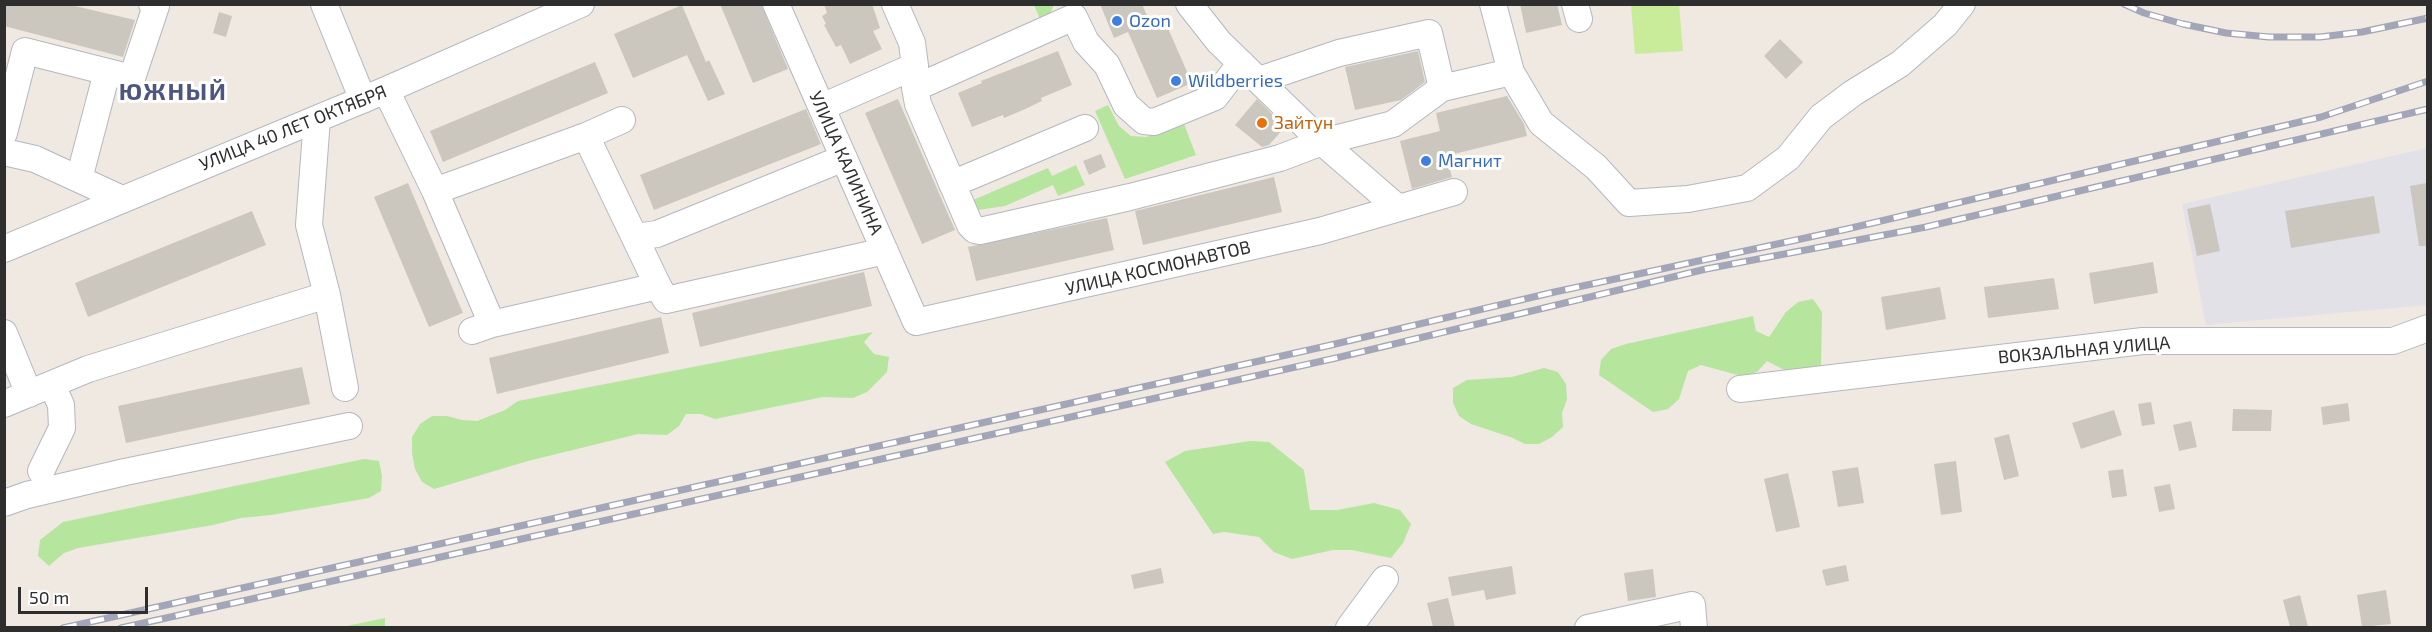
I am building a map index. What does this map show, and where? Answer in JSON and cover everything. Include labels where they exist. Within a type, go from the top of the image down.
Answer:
[{"type":"street","points":[[324,4],[374,95],[435,191],[482,328],[658,286]]},
{"type":"street","name":"УЛИЦА 40 ЛЕТ ОКТЯБРЯ","points":[[4,249],[374,95],[536,14],[581,4]]},
{"type":"street","name":"УЛИЦА КАЛИНИНА","points":[[776,4],[916,322]]},
{"type":"street","points":[[895,4],[912,43],[918,104],[970,225],[980,231],[1130,197],[1280,158],[1322,142],[1393,124],[1442,88],[1511,72]]},
{"type":"street","points":[[1189,4],[1219,42],[1322,142],[1398,208]]},
{"type":"street","points":[[1493,4],[1511,72],[1541,123],[1596,167],[1629,203],[1688,199],[1747,188],[1788,158],[1821,117],[1853,93],[1900,64],[1945,25],[1962,4]]},
{"type":"street","points":[[4,133],[25,51],[132,78],[155,5]]},
{"type":"street","points":[[822,107],[915,77],[1071,11],[1086,42],[1107,65],[1126,105],[1143,121],[1154,122],[1215,97],[1250,72],[1429,33],[1442,88]]},
{"type":"street","points":[[79,179],[106,72]]},
{"type":"street","points":[[317,119],[309,225],[327,295],[345,388]]},
{"type":"street","points":[[435,191],[586,136],[622,120]]},
{"type":"street","points":[[952,183],[1085,128]]},
{"type":"street","points":[[586,136],[666,300],[885,251]]},
{"type":"street","points":[[4,152],[34,159],[122,199]]},
{"type":"street","points":[[635,237],[657,234],[844,158]]},
{"type":"street","name":"УЛИЦА КОСМОНАВТОВ","points":[[916,322],[1320,231],[1454,192]]},
{"type":"street","points":[[4,404],[88,369],[327,295]]},
{"type":"street","name":"ВОКЗАЛЬНАЯ УЛИЦА","points":[[1740,389],[2143,341],[2393,341],[2427,328]]},
{"type":"street","points":[[4,333],[40,389],[61,405],[62,428],[41,471]]},
{"type":"street","points":[[4,503],[27,495],[125,472],[349,426]]},
{"type":"street","points":[[1349,627],[1385,579]]},
{"type":"street","points":[[1588,627],[1692,605],[1694,627]]},
{"type":"shaded area","points":[[2427,148],[2427,305],[2206,325],[2182,204]]},
{"type":"green space","points":[[1034,5],[1054,5],[1049,16],[1041,21]]},
{"type":"green space","points":[[1631,5],[1679,5],[1683,51],[1635,54]]},
{"type":"green space","points":[[1108,105],[1119,126],[1131,136],[1146,137],[1184,124],[1196,155],[1125,179],[1095,111]]},
{"type":"green space","points":[[1076,165],[1085,185],[1058,196],[1053,185],[1005,206],[978,210],[973,200],[1048,168],[1052,176]]},
{"type":"green space","points":[[1813,299],[1822,312],[1821,365],[1809,374],[1794,375],[1767,361],[1758,371],[1745,377],[1701,365],[1688,371],[1679,399],[1668,409],[1653,412],[1599,375],[1601,360],[1611,349],[1626,344],[1753,316],[1756,331],[1769,337],[1786,312],[1798,302]]},
{"type":"green space","points":[[873,332],[864,342],[874,354],[889,357],[887,372],[867,392],[853,398],[823,397],[715,419],[701,414],[686,414],[679,426],[667,435],[638,434],[528,461],[434,489],[422,482],[415,469],[412,437],[420,424],[432,416],[477,421],[505,410],[518,401]]},
{"type":"green space","points":[[1544,368],[1558,372],[1566,384],[1567,399],[1562,413],[1563,427],[1552,437],[1539,444],[1525,444],[1471,424],[1459,416],[1453,403],[1453,388],[1467,380],[1512,377]]},
{"type":"green space","points":[[1250,441],[1269,442],[1304,470],[1310,510],[1337,510],[1374,503],[1400,510],[1411,524],[1403,543],[1391,558],[1352,550],[1333,550],[1292,559],[1274,552],[1259,537],[1224,532],[1213,534],[1165,462],[1185,451]]},
{"type":"green space","points":[[364,459],[379,461],[382,476],[381,491],[369,498],[241,518],[213,525],[78,548],[64,553],[49,566],[38,556],[40,540],[63,522]]},
{"type":"green space","points":[[385,618],[385,627],[342,627]]},
{"type":"building","points":[[4,4],[66,4],[135,20],[123,57],[4,26]]},
{"type":"building","points":[[720,4],[761,4],[788,69],[753,83]]},
{"type":"building","points":[[824,4],[872,4],[880,28],[873,31],[882,49],[850,64],[841,45],[836,47],[824,25],[826,24],[822,16],[827,13]]},
{"type":"building","points":[[1100,4],[1142,4],[1150,23],[1163,17],[1192,83],[1157,98],[1128,32],[1114,38]]},
{"type":"building","points":[[1520,4],[1557,4],[1562,25],[1526,33]]},
{"type":"building","points":[[682,5],[706,62],[709,60],[725,94],[708,101],[687,55],[633,78],[614,34]]},
{"type":"building","points":[[219,12],[232,16],[226,37],[213,33]]},
{"type":"building","points":[[1780,39],[1803,62],[1786,79],[1764,56]]},
{"type":"building","points":[[1058,51],[1072,85],[1041,98],[1042,101],[1004,118],[1003,115],[972,127],[958,93],[982,83],[981,81]]},
{"type":"building","points":[[1418,51],[1425,82],[1401,100],[1355,110],[1345,67]]},
{"type":"building","points":[[595,62],[608,93],[443,162],[430,131]]},
{"type":"building","points":[[1507,96],[1524,124],[1527,136],[1446,156],[1452,177],[1412,189],[1400,141],[1440,131],[1436,113]]},
{"type":"building","points":[[898,99],[955,230],[922,244],[865,113]]},
{"type":"building","name":"Зайтун","points":[[1257,99],[1285,127],[1269,145],[1262,147],[1235,125]]},
{"type":"building","points":[[806,109],[821,144],[654,210],[640,175]]},
{"type":"building","points":[[1101,154],[1106,167],[1089,175],[1083,161]]},
{"type":"building","points":[[1274,177],[1282,212],[1143,245],[1135,211]]},
{"type":"building","points":[[408,183],[463,313],[429,327],[374,197]]},
{"type":"building","points":[[2427,183],[2427,246],[2419,246],[2410,186]]},
{"type":"building","points":[[2374,196],[2380,233],[2291,248],[2285,211]]},
{"type":"building","points":[[2210,204],[2220,251],[2197,256],[2187,209]]},
{"type":"building","points":[[252,211],[266,245],[88,317],[75,283]]},
{"type":"building","points":[[1107,218],[1114,250],[976,281],[968,247]]},
{"type":"building","points":[[2153,262],[2158,293],[2094,304],[2089,273]]},
{"type":"building","points":[[864,272],[872,306],[700,347],[692,313]]},
{"type":"building","points":[[2054,278],[2059,309],[1988,318],[1984,287]]},
{"type":"building","points":[[1940,287],[1946,319],[1886,330],[1881,297]]},
{"type":"building","points":[[661,317],[669,353],[497,394],[489,358]]},
{"type":"building","points":[[302,367],[310,404],[126,443],[118,406]]},
{"type":"building","points":[[2151,402],[2155,424],[2142,426],[2138,404]]},
{"type":"building","points":[[2348,403],[2350,421],[2323,425],[2321,407]]},
{"type":"building","points":[[2233,409],[2272,410],[2271,431],[2232,431]]},
{"type":"building","points":[[2114,410],[2122,435],[2081,449],[2072,423]]},
{"type":"building","points":[[2191,421],[2197,447],[2179,451],[2173,425]]},
{"type":"building","points":[[2009,434],[2019,476],[2004,480],[1994,438]]},
{"type":"building","points":[[1956,461],[1962,512],[1941,515],[1934,464]]},
{"type":"building","points":[[1858,467],[1864,503],[1838,507],[1832,471]]},
{"type":"building","points":[[2123,469],[2127,496],[2112,498],[2108,471]]},
{"type":"building","points":[[1788,473],[1800,527],[1776,532],[1764,479]]},
{"type":"building","points":[[2170,484],[2175,509],[2159,512],[2154,487]]},
{"type":"building","points":[[1846,565],[1849,581],[1826,586],[1822,570]]},
{"type":"building","points":[[1512,566],[1516,594],[1486,600],[1484,590],[1452,596],[1448,577]]},
{"type":"building","points":[[1161,568],[1164,583],[1134,589],[1131,575]]},
{"type":"building","points":[[1653,569],[1656,597],[1628,601],[1624,573]]},
{"type":"building","points":[[2386,590],[2391,624],[2362,627],[2357,595]]},
{"type":"building","points":[[2300,595],[2308,627],[2290,627],[2283,600]]},
{"type":"building","points":[[1448,598],[1455,627],[1433,627],[1427,603]]},
{"type":"railway","points":[[2124,4],[2144,13],[2183,24],[2226,33],[2269,37],[2320,37],[2362,32],[2428,18]]},
{"type":"railway","points":[[63,628],[1331,345],[1550,293],[1847,229],[2321,117],[2428,81]]},
{"type":"railway","points":[[121,628],[1336,358],[1706,269],[1926,227],[2428,109]]},
{"type":"place","name":"Ozon","points":[[1117,21]]},
{"type":"place","name":"Wildberries","points":[[1176,81]]},
{"type":"place","name":"Зайтун","points":[[1262,123]]},
{"type":"place","name":"Магнит","points":[[1426,161]]},
{"type":"district","name":"ЮЖНЫЙ","points":[[173,92]]}]
